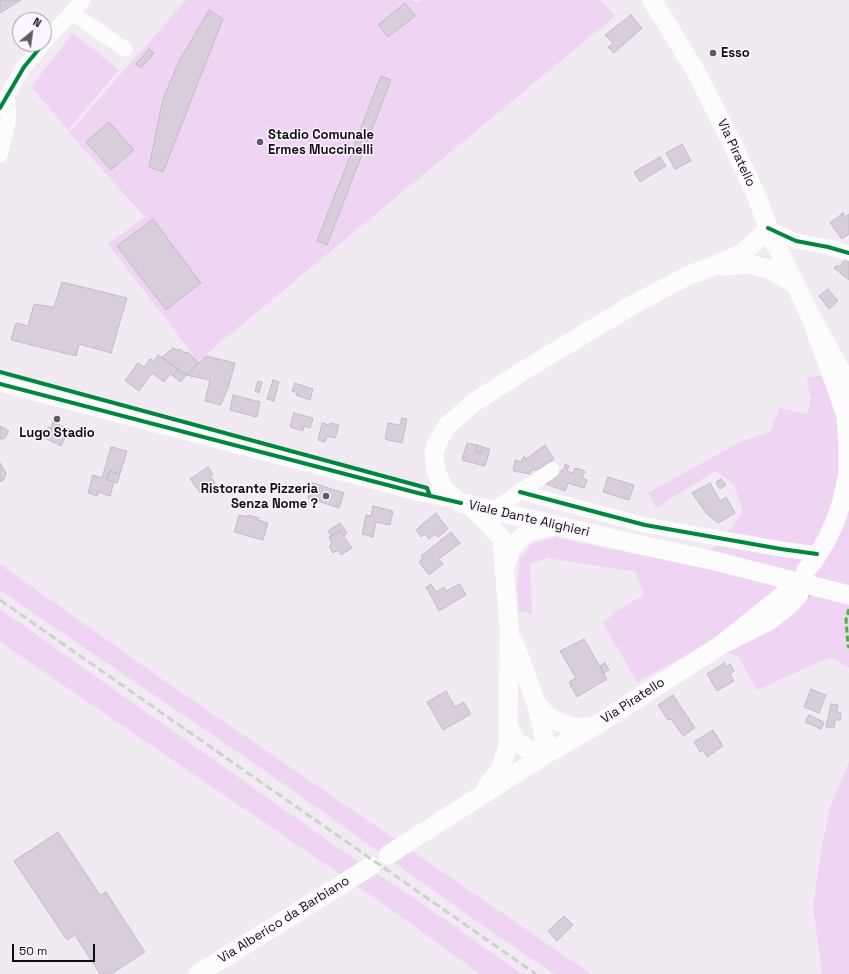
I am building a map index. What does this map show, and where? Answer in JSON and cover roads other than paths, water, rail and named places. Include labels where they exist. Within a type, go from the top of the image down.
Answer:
[{"type":"main road","name":"Via Piratello","points":[[651,0],[695,70],[732,143],[768,228],[809,313],[842,374],[849,394]]},
{"type":"main road","points":[[480,797],[501,768],[508,745],[509,628],[502,539],[488,523],[444,489],[436,471],[434,454],[437,443],[447,426],[473,403],[631,306],[686,276],[739,256],[768,228]]},
{"type":"main road","points":[[711,267],[748,264],[769,269],[795,284]]},
{"type":"main road","name":"Via Piratello","points":[[809,313],[846,416],[848,449],[848,474],[842,501],[835,522],[826,541],[817,554],[812,571],[838,543],[849,515]]},
{"type":"main road","name":"Viale Dante Alighieri","points":[[464,503],[631,543],[715,561],[849,595]]},
{"type":"main road","points":[[505,567],[512,547],[527,532],[556,525]]},
{"type":"main road","name":"Via Piratello","points":[[543,756],[593,727],[721,645],[793,593]]},
{"type":"main road","points":[[509,628],[536,703],[544,737],[543,756]]},
{"type":"main road","points":[[536,703],[548,717],[571,727],[593,727]]},
{"type":"main road","points":[[509,727],[516,741],[529,750],[543,756]]},
{"type":"main road","points":[[388,855],[543,756]]},
{"type":"main road","name":"Via Alberico da Barbiano","points":[[198,974],[371,866]]},
{"type":"street","points":[[52,35],[83,0]]},
{"type":"street","points":[[72,13],[124,49]]},
{"type":"street","points":[[0,155],[9,118],[2,98],[24,67],[37,52]]},
{"type":"street","points":[[768,228],[796,241],[828,247],[849,253]]},
{"type":"street","name":"Viale Dante Alighieri","points":[[1,384],[410,492],[464,503]]},
{"type":"street","points":[[493,510],[552,470]]},
{"type":"street","points":[[520,492],[646,525],[817,554]]},
{"type":"tunnel","points":[[799,594],[819,573]]},
{"type":"railway","points":[[0,600],[536,974]]},
{"type":"place","name":"Esso","points":[[713,53]]},
{"type":"place","name":"Stadio Comunale Ermes Muccinelli","points":[[260,142]]},
{"type":"place","name":"Lugo Stadio","points":[[57,419]]},
{"type":"place","name":"Ristorante Pizzeria Senza Nome ?","points":[[326,496]]}]
